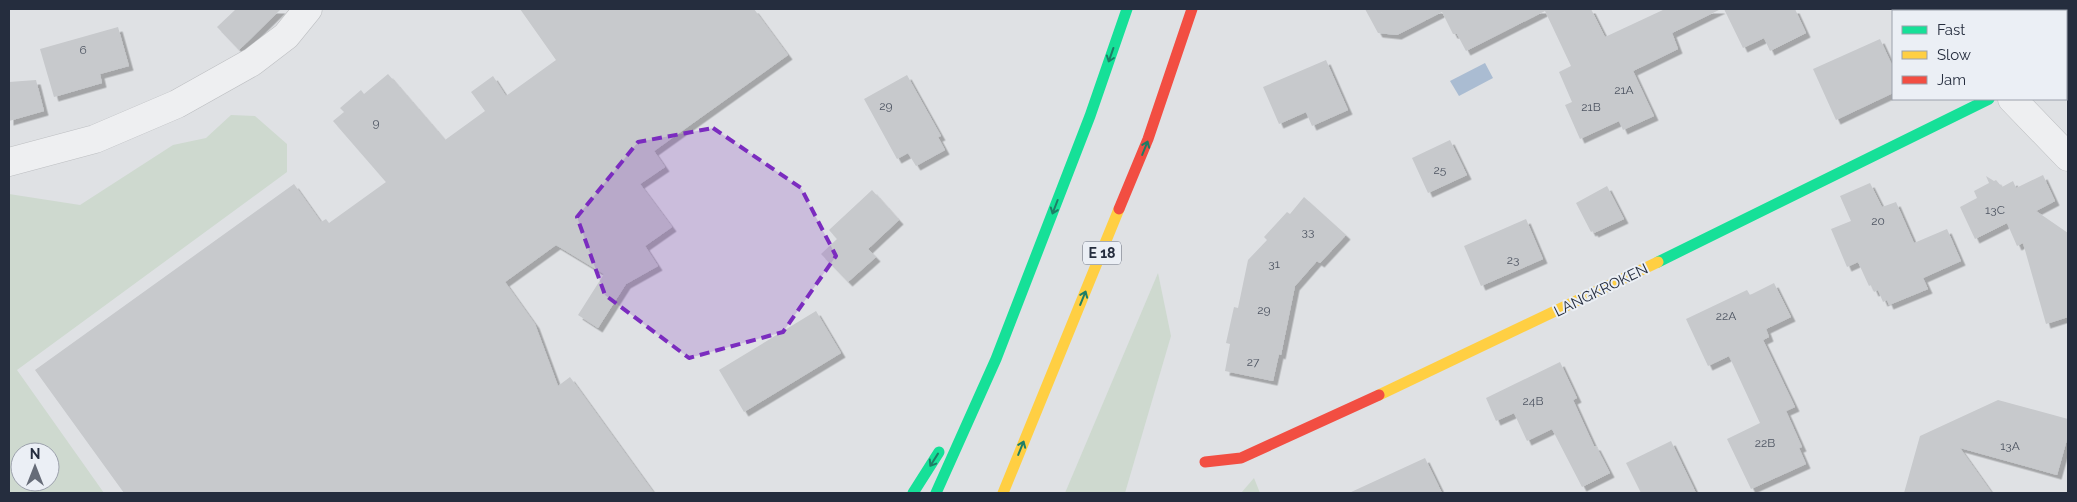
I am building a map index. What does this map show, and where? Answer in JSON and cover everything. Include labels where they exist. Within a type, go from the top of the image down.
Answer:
[{"type":"main road","points":[[936,493],[996,359],[1090,116],[1127,9]]},
{"type":"main road","name":"E 18","points":[[1003,493],[1148,139],[1192,9]]},
{"type":"main road","name":"LANGKROKEN","points":[[1205,462],[1241,458],[1448,364],[1987,100]]},
{"type":"main road","points":[[913,493],[996,359]]},
{"type":"street","points":[[9,162],[94,139],[177,104],[252,62],[286,36],[308,9]]},
{"type":"street","points":[[2013,100],[2068,157]]},
{"type":"highlighted area","points":[[713,128],[801,188],[836,256],[783,332],[689,358],[605,295],[577,217],[638,142]]},
{"type":"shaded area","points":[[231,115],[255,116],[287,144],[287,172],[17,370],[104,493],[9,493],[9,194],[80,205],[173,145],[206,138]]},
{"type":"shaded area","points":[[1158,273],[1171,336],[1125,493],[1065,493]]},
{"type":"shaded area","points":[[1254,478],[1260,493],[1241,493]]},
{"type":"water","points":[[1485,63],[1493,78],[1459,96],[1450,81]]},
{"type":"building","points":[[236,9],[281,9],[239,50],[217,27]]},
{"type":"building","points":[[520,9],[754,9],[788,55],[654,151],[665,167],[640,184],[672,227],[645,246],[658,266],[626,284],[598,328],[578,315],[604,274],[556,245],[505,282],[535,324],[558,386],[570,377],[654,493],[124,493],[35,370],[294,184],[321,222],[326,219],[329,223],[386,182],[333,121],[344,112],[340,108],[361,90],[364,94],[388,74],[445,140],[485,111],[471,92],[493,76],[506,96],[556,60]]},
{"type":"building","points":[[1365,9],[1591,9],[1605,37],[1665,9],[1721,9],[1672,33],[1678,49],[1633,71],[1654,116],[1623,130],[1619,121],[1580,139],[1565,105],[1572,102],[1559,72],[1571,66],[1545,11],[1466,51],[1457,34],[1453,34],[1442,12],[1397,35],[1378,33]]},
{"type":"building","points":[[1724,9],[1795,9],[1806,33],[1770,51],[1764,38],[1743,48]]},
{"type":"building","points":[[118,27],[129,66],[100,74],[102,83],[54,97],[40,49]]},
{"type":"building","points":[[1880,39],[1892,65],[1892,93],[1836,120],[1813,69]]},
{"type":"building","points":[[1326,60],[1348,110],[1312,126],[1306,112],[1279,124],[1263,87]]},
{"type":"building","points":[[907,75],[941,136],[938,137],[945,150],[916,166],[908,153],[897,159],[864,99]]},
{"type":"building","points":[[36,80],[44,111],[9,121],[9,82]]},
{"type":"building","points":[[1450,140],[1467,175],[1428,193],[1412,158]]},
{"type":"building","points":[[2043,175],[2055,201],[2036,211],[2068,233],[2068,317],[2046,324],[2023,243],[2017,246],[2007,223],[1975,239],[1960,207],[1977,198],[1974,191],[1989,183],[1986,176],[1994,181],[1996,180],[2002,187],[2013,181],[2016,188]]},
{"type":"building","points":[[1870,183],[1882,207],[1896,202],[1914,243],[1947,229],[1961,261],[1923,278],[1928,289],[1889,305],[1887,300],[1883,302],[1878,290],[1874,292],[1871,285],[1869,286],[1858,262],[1847,267],[1831,229],[1851,221],[1840,196]]},
{"type":"building","points":[[1607,186],[1624,219],[1594,233],[1593,231],[1591,232],[1576,203]]},
{"type":"building","points":[[872,190],[899,220],[868,249],[876,257],[848,282],[821,254],[837,239],[829,230]]},
{"type":"building","points":[[1304,197],[1346,235],[1320,263],[1317,261],[1295,286],[1281,355],[1279,354],[1273,381],[1225,371],[1230,344],[1226,343],[1234,307],[1238,308],[1248,260],[1267,240],[1264,237],[1287,212],[1290,214]]},
{"type":"building","points":[[1526,219],[1543,259],[1481,286],[1464,246]]},
{"type":"building","points":[[1774,283],[1791,317],[1766,329],[1769,337],[1763,340],[1795,407],[1786,411],[1802,447],[1799,448],[1806,464],[1751,489],[1727,439],[1760,423],[1729,356],[1708,366],[1686,319],[1747,290],[1750,295]]},
{"type":"building","points":[[816,311],[841,353],[744,412],[719,370]]},
{"type":"building","points":[[1560,362],[1577,398],[1573,400],[1594,446],[1596,446],[1610,473],[1582,487],[1552,429],[1527,441],[1514,413],[1496,421],[1486,398]]},
{"type":"building","points":[[1998,400],[2068,419],[2068,436],[2057,475],[1960,448],[1992,493],[1904,493],[1920,436]]},
{"type":"building","points":[[1671,441],[1696,493],[1641,493],[1626,463]]},
{"type":"building","points":[[1425,458],[1442,493],[1349,493]]},
{"type":"traffic: fast","points":[[936,493],[996,359],[1090,116],[1127,9]]},
{"type":"traffic: fast","points":[[1658,262],[1987,100]]},
{"type":"traffic: fast","points":[[913,493],[939,452]]},
{"type":"traffic: slow","points":[[1003,493],[1119,209]]},
{"type":"traffic: slow","points":[[1379,395],[1658,262]]},
{"type":"traffic: jam","points":[[1119,209],[1148,139],[1192,9]]},
{"type":"traffic: jam","points":[[1205,462],[1241,458],[1379,395]]}]
